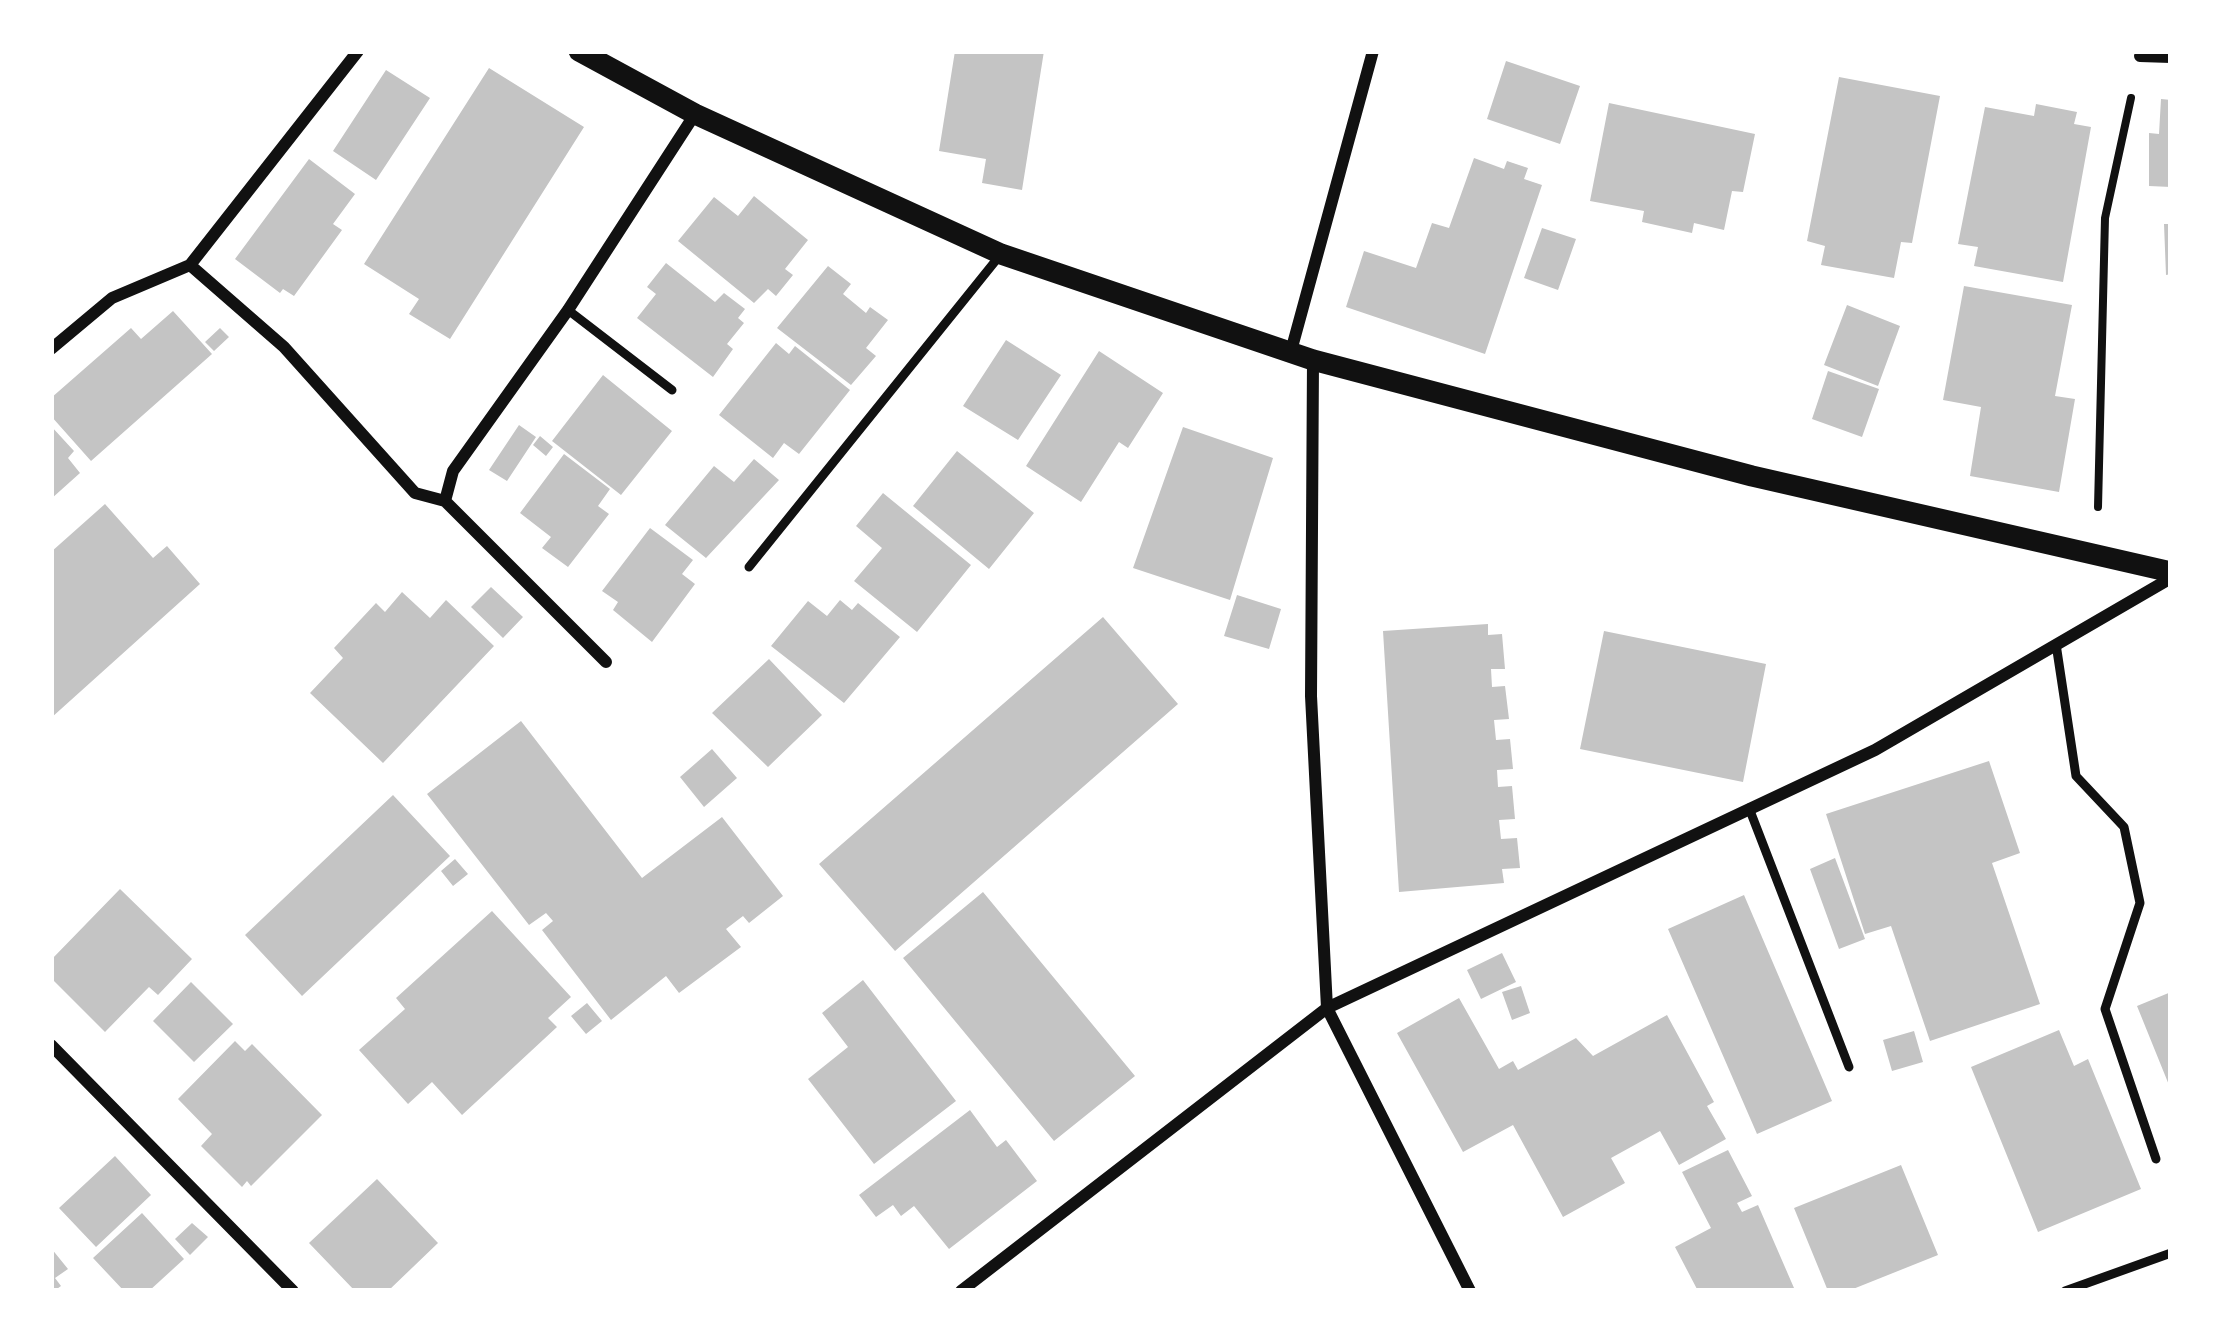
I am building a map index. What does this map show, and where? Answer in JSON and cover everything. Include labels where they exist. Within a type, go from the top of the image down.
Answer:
[{"type":"street","points":[[51,349],[112,298],[190,265],[358,51]]},
{"type":"street","points":[[579,51],[695,114],[1001,254],[1313,360],[1729,470],[2171,575]]},
{"type":"street","points":[[1291,351],[1373,51]]},
{"type":"street","points":[[2140,56],[2171,57]]},
{"type":"street","points":[[445,501],[453,471],[568,310],[695,114]]},
{"type":"street","points":[[190,265],[284,347],[416,493],[445,501],[605,662]]},
{"type":"street","points":[[1313,360],[1311,696],[1327,1008],[1470,1291]]},
{"type":"street","points":[[961,1291],[1327,1008],[1875,750],[2171,575]]},
{"type":"street","points":[[51,1045],[293,1291]]},
{"type":"lane","points":[[749,567],[1001,254]]},
{"type":"lane","points":[[568,310],[672,390]]},
{"type":"lane","points":[[2056,644],[2076,776],[2124,827],[2140,902],[2105,1009],[2156,1159]]},
{"type":"lane","points":[[1749,808],[1849,1067]]},
{"type":"lane","points":[[2066,1291],[2171,1252]]},
{"type":"path","points":[[2097,554],[2105,218],[2140,56]]},
{"type":"building","points":[[955,51],[1044,51],[1022,190],[982,183],[986,159],[939,151]]},
{"type":"building","points":[[1506,61],[1580,86],[1560,144],[1487,119]]},
{"type":"building","points":[[489,68],[584,127],[450,339],[409,314],[419,299],[364,264]]},
{"type":"building","points":[[386,70],[430,98],[376,180],[333,151]]},
{"type":"building","points":[[1839,77],[1940,96],[1912,243],[1901,242],[1894,278],[1821,265],[1825,246],[1807,241]]},
{"type":"building","points":[[2161,99],[2171,100],[2171,187],[2149,186],[2149,133],[2159,134]]},
{"type":"building","points":[[1609,103],[1755,134],[1743,192],[1732,191],[1724,230],[1694,223],[1692,233],[1642,222],[1644,211],[1590,201]]},
{"type":"building","points":[[2036,104],[2077,112],[2074,124],[2091,127],[2063,282],[1974,266],[1978,247],[1958,244],[1985,107],[2034,116]]},
{"type":"building","points":[[1474,158],[1504,169],[1507,161],[1528,168],[1524,179],[1542,185],[1485,354],[1346,307],[1364,251],[1416,268],[1432,223],[1449,228]]},
{"type":"building","points":[[309,159],[355,194],[333,224],[342,230],[294,296],[283,289],[280,293],[235,259]]},
{"type":"building","points":[[754,196],[808,240],[785,269],[793,275],[776,296],[768,289],[754,303],[678,241],[714,197],[738,216]]},
{"type":"building","points":[[2164,224],[2171,224],[2171,274],[2166,275]]},
{"type":"building","points":[[1542,228],[1576,239],[1558,290],[1524,278]]},
{"type":"building","points":[[666,263],[715,302],[724,293],[745,309],[738,318],[744,323],[727,344],[733,349],[713,377],[637,318],[656,294],[647,287]]},
{"type":"building","points":[[828,266],[851,284],[843,294],[866,313],[870,307],[888,320],[866,348],[876,356],[851,385],[777,328]]},
{"type":"building","points":[[1964,286],[2072,305],[2055,396],[2075,399],[2059,492],[1970,476],[1981,407],[1943,400]]},
{"type":"building","points":[[1847,305],[1900,326],[1878,386],[1824,365]]},
{"type":"building","points":[[173,311],[212,354],[91,461],[51,416],[51,398],[131,328],[141,339]]},
{"type":"building","points":[[220,328],[229,337],[214,351],[205,342]]},
{"type":"building","points":[[1006,340],[1061,375],[1018,440],[963,406]]},
{"type":"building","points":[[776,343],[789,354],[795,346],[850,390],[799,454],[784,443],[773,458],[719,415]]},
{"type":"building","points":[[1099,351],[1163,393],[1128,448],[1119,442],[1081,502],[1026,466]]},
{"type":"building","points":[[1828,371],[1879,389],[1862,437],[1812,419]]},
{"type":"building","points":[[603,375],[672,431],[621,495],[552,441]]},
{"type":"building","points":[[519,425],[536,437],[507,481],[489,470]]},
{"type":"building","points":[[51,426],[74,451],[68,458],[80,473],[51,499]]},
{"type":"building","points":[[1183,427],[1273,458],[1230,600],[1133,568]]},
{"type":"building","points":[[540,436],[553,447],[546,456],[533,445]]},
{"type":"building","points":[[957,451],[1034,513],[989,569],[913,506]]},
{"type":"building","points":[[564,454],[610,489],[598,506],[609,514],[568,567],[542,548],[551,537],[520,513]]},
{"type":"building","points":[[754,459],[779,480],[706,558],[665,525],[714,466],[734,482]]},
{"type":"building","points":[[883,493],[971,565],[917,632],[854,581],[882,548],[856,526]]},
{"type":"building","points":[[105,504],[153,558],[167,546],[200,584],[51,718],[51,552]]},
{"type":"building","points":[[650,528],[693,560],[682,574],[695,584],[652,642],[613,610],[618,602],[602,591]]},
{"type":"building","points":[[491,587],[523,617],[503,638],[471,607]]},
{"type":"building","points":[[402,592],[430,618],[446,600],[494,646],[383,763],[310,693],[343,658],[334,648],[376,603],[385,612]]},
{"type":"building","points":[[1237,595],[1281,609],[1269,649],[1224,636]]},
{"type":"building","points":[[840,600],[852,610],[858,603],[900,637],[844,703],[771,646],[808,601],[827,616]]},
{"type":"building","points":[[1103,617],[1178,704],[895,951],[819,864]]},
{"type":"building","points":[[1488,624],[1488,635],[1502,634],[1505,669],[1491,669],[1492,687],[1505,686],[1509,719],[1494,720],[1496,740],[1510,739],[1513,769],[1497,770],[1498,787],[1512,786],[1515,819],[1499,820],[1501,839],[1517,838],[1520,868],[1502,869],[1504,883],[1399,892],[1383,631]]},
{"type":"building","points":[[1604,631],[1766,664],[1743,782],[1580,749]]},
{"type":"building","points":[[769,659],[822,715],[768,767],[712,713]]},
{"type":"building","points":[[521,721],[642,878],[722,817],[783,896],[749,923],[743,916],[726,929],[741,947],[679,993],[666,976],[611,1020],[542,930],[553,921],[546,913],[529,925],[427,794]]},
{"type":"building","points":[[712,749],[737,778],[704,807],[680,777]]},
{"type":"building","points":[[1989,761],[2020,853],[1992,863],[2040,1004],[1930,1041],[1891,926],[1865,934],[1826,814]]},
{"type":"building","points":[[393,795],[450,856],[302,996],[245,935]]},
{"type":"building","points":[[1835,858],[1865,939],[1839,949],[1810,869]]},
{"type":"building","points":[[455,859],[468,874],[453,886],[441,871]]},
{"type":"building","points":[[120,889],[192,959],[158,995],[149,987],[105,1032],[51,978],[51,960]]},
{"type":"building","points":[[983,892],[1135,1076],[1054,1141],[903,958]]},
{"type":"building","points":[[1744,895],[1832,1101],[1757,1134],[1668,929]]},
{"type":"building","points":[[492,911],[571,997],[548,1018],[557,1027],[462,1115],[432,1082],[408,1104],[359,1050],[405,1009],[396,998]]},
{"type":"building","points":[[1502,953],[1516,982],[1481,999],[1467,970]]},
{"type":"building","points":[[863,980],[956,1101],[874,1164],[808,1079],[848,1047],[822,1013]]},
{"type":"building","points":[[191,982],[233,1024],[194,1062],[153,1021]]},
{"type":"building","points":[[1521,986],[1530,1013],[1512,1020],[1502,992]]},
{"type":"building","points":[[2171,992],[2171,1090],[2137,1006]]},
{"type":"building","points":[[1459,998],[1499,1069],[1513,1061],[1518,1070],[1576,1038],[1593,1056],[1667,1015],[1714,1102],[1707,1106],[1726,1139],[1679,1165],[1660,1131],[1611,1158],[1625,1183],[1563,1217],[1513,1125],[1463,1152],[1397,1033]]},
{"type":"building","points":[[587,1003],[602,1021],[586,1034],[571,1016]]},
{"type":"building","points":[[2059,1030],[2074,1066],[2088,1059],[2141,1189],[2038,1232],[1971,1067]]},
{"type":"building","points":[[1914,1031],[1923,1062],[1892,1071],[1883,1040]]},
{"type":"building","points":[[235,1041],[245,1051],[252,1044],[322,1115],[251,1186],[247,1181],[242,1187],[201,1146],[212,1134],[178,1099]]},
{"type":"building","points":[[970,1110],[997,1147],[1006,1140],[1037,1181],[949,1249],[914,1206],[901,1216],[893,1205],[876,1217],[859,1195]]},
{"type":"building","points":[[1728,1150],[1752,1196],[1737,1203],[1742,1212],[1758,1205],[1794,1288],[1698,1291],[1675,1247],[1711,1228],[1682,1172]]},
{"type":"building","points":[[115,1156],[151,1195],[96,1247],[59,1208]]},
{"type":"building","points":[[1901,1165],[1938,1255],[1848,1291],[1828,1291],[1794,1208]]},
{"type":"building","points":[[377,1179],[438,1243],[388,1291],[355,1291],[309,1243]]},
{"type":"building","points":[[142,1213],[184,1259],[149,1291],[124,1291],[93,1258]]},
{"type":"building","points":[[192,1223],[208,1237],[190,1255],[175,1239]]},
{"type":"building","points":[[51,1248],[68,1269],[55,1278],[61,1286],[54,1291]]}]
